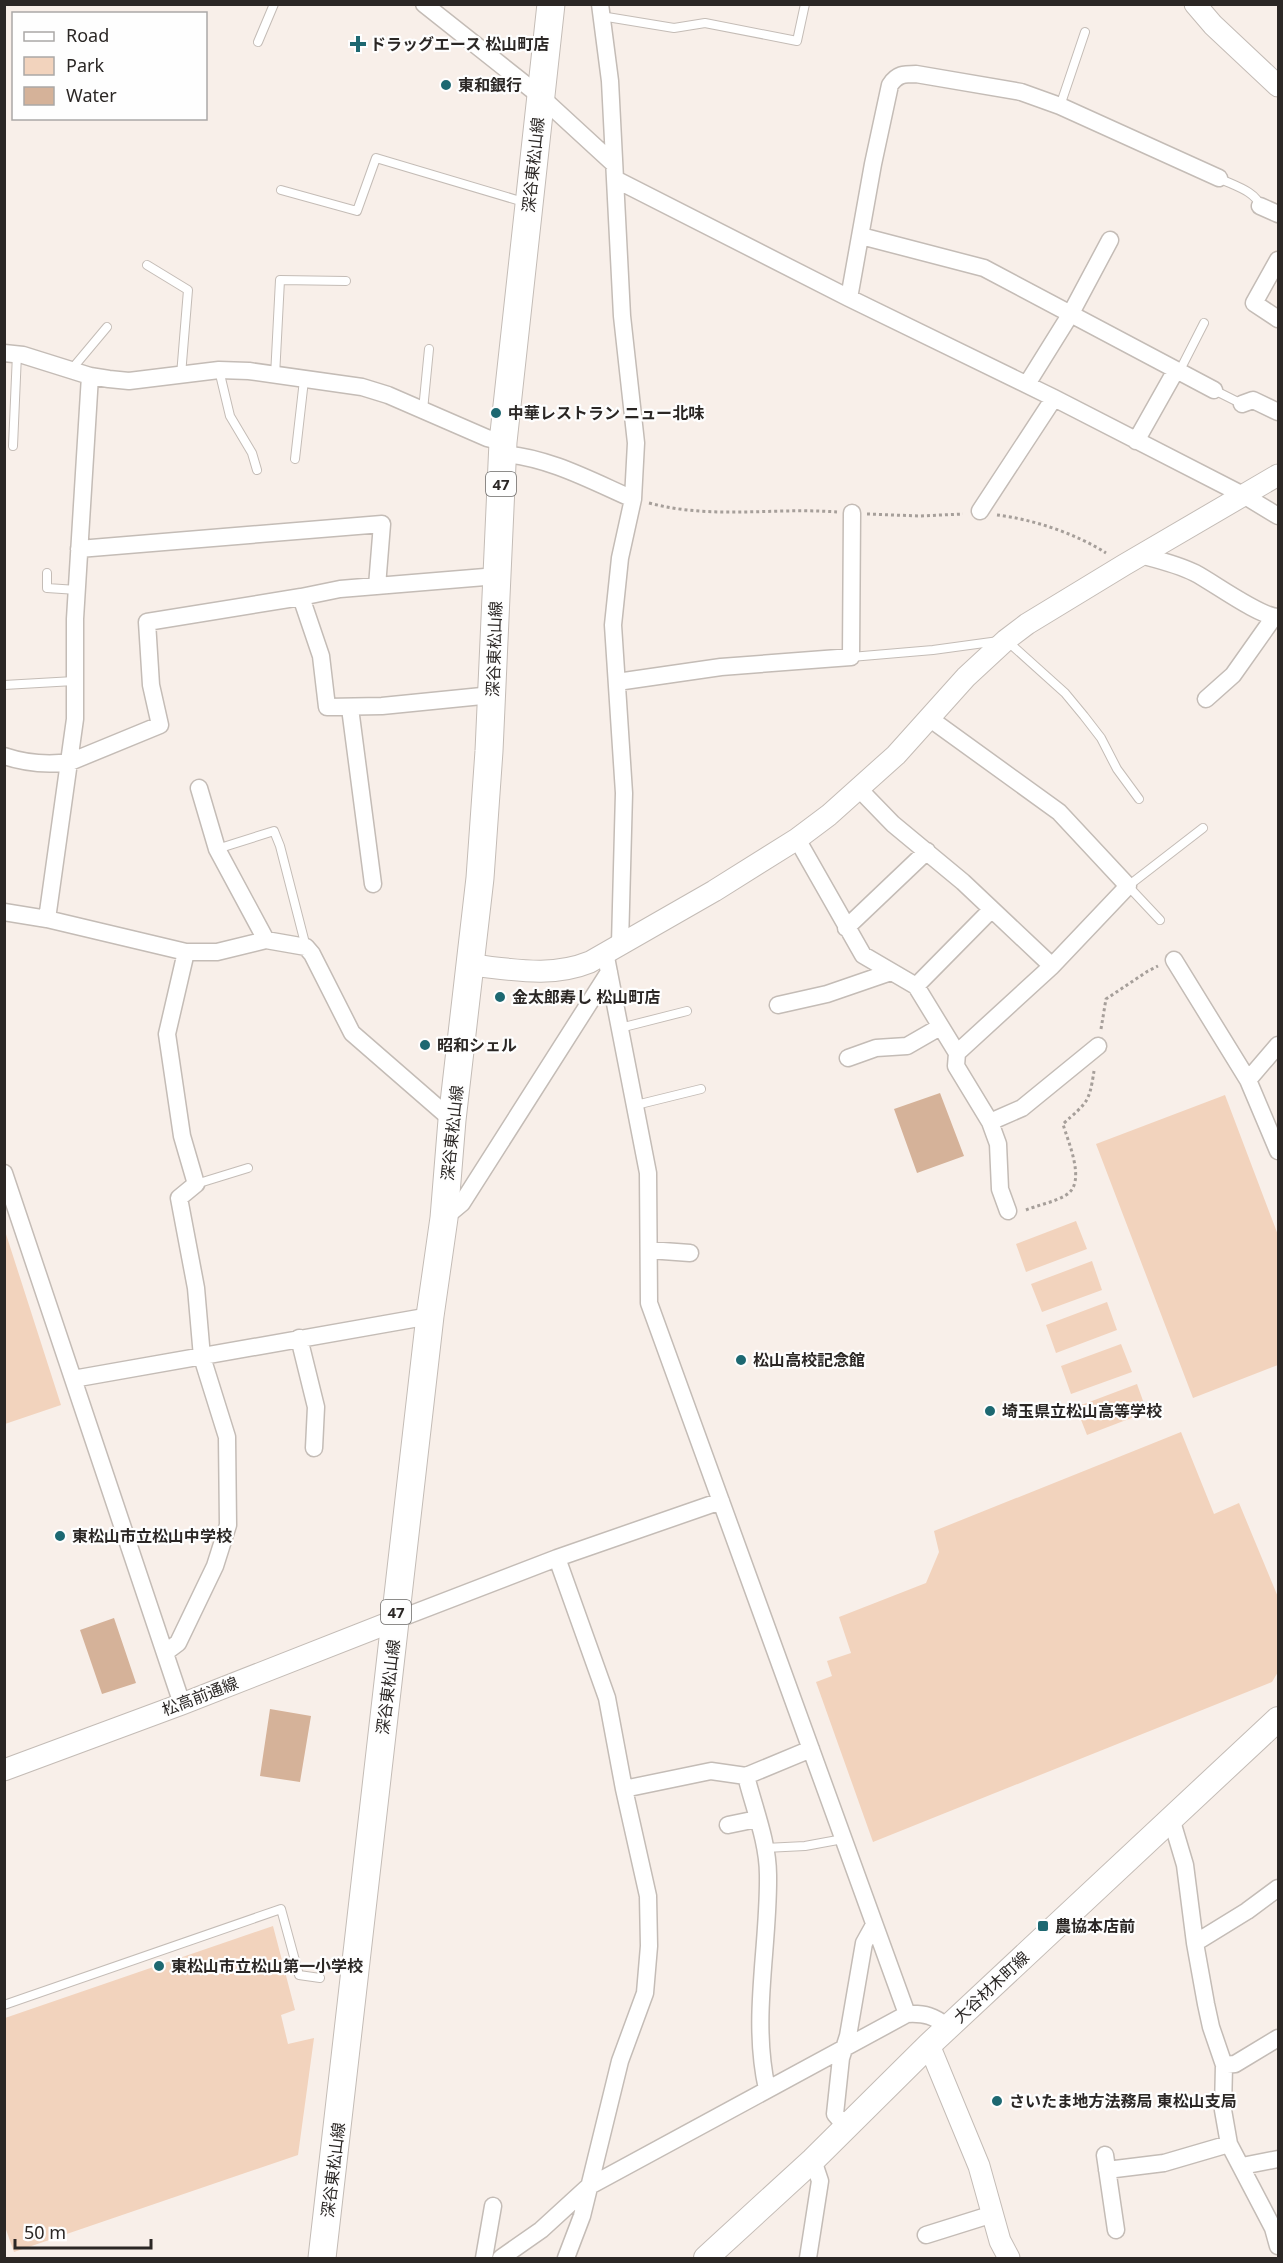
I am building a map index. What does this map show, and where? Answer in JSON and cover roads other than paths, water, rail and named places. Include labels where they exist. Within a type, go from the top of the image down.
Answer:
[{"type":"main road","name":"深谷東松山線","points":[[322,2259],[430,1316],[444,1218],[452,1120],[480,878],[492,695],[503,448],[551,4]]},
{"type":"main road","name":"大谷材木町線","points":[[706,2259],[847,2128],[948,2027],[1278,1719]]},
{"type":"street","points":[[424,4],[540,96],[615,172],[849,298],[1027,384],[1245,496],[1278,516]]},
{"type":"street","points":[[1195,4],[1213,25],[1278,86]]},
{"type":"street","points":[[600,10],[610,81],[622,316],[636,443],[633,499],[620,558],[613,625],[624,793],[611,956],[620,1028],[648,1173],[649,1303],[907,2014]]},
{"type":"street","points":[[849,298],[890,85],[895,77],[903,74],[916,74],[1021,92],[1060,106],[1219,178]]},
{"type":"street","points":[[1260,206],[1278,214]]},
{"type":"street","points":[[861,236],[984,268],[1215,390]]},
{"type":"street","points":[[1027,384],[1070,315],[1110,240]]},
{"type":"street","points":[[1278,264],[1254,303],[1278,319]]},
{"type":"street","points":[[11,353],[90,376],[129,381],[219,370],[249,371],[362,387],[423,410],[487,438],[519,455],[573,472],[633,499]]},
{"type":"street","points":[[1136,441],[1178,371]]},
{"type":"street","points":[[47,919],[75,719],[77,590],[90,376]]},
{"type":"street","points":[[980,511],[1054,398]]},
{"type":"street","points":[[1242,404],[1253,400],[1278,412]]},
{"type":"street","points":[[471,965],[546,973],[560,972],[611,956],[797,839],[860,789],[896,755],[966,677],[1006,640],[1049,610],[1278,476]]},
{"type":"street","points":[[617,682],[721,667],[851,657],[852,513]]},
{"type":"street","points":[[79,549],[382,524],[377,586]]},
{"type":"street","points":[[1132,560],[1173,563],[1276,617],[1233,675],[1206,699]]},
{"type":"street","points":[[4,756],[16,760],[58,764],[70,762],[160,725],[151,685],[147,622],[340,589],[497,576]]},
{"type":"street","points":[[301,597],[321,656],[327,707],[350,708],[492,695]]},
{"type":"street","points":[[350,708],[373,884]]},
{"type":"street","points":[[929,718],[1059,812],[1128,886],[1052,966],[957,1053]]},
{"type":"street","points":[[199,788],[217,849],[266,940]]},
{"type":"street","points":[[860,789],[893,824],[927,851],[1052,966]]},
{"type":"street","points":[[797,839],[846,928],[863,954],[916,986],[957,1053],[956,1066],[990,1122],[998,1144],[1000,1189],[1008,1211]]},
{"type":"street","points":[[846,928],[927,851]]},
{"type":"street","points":[[916,986],[991,910]]},
{"type":"street","points":[[4,912],[47,919],[186,952],[217,952],[266,940],[306,947],[352,1033],[452,1120]]},
{"type":"street","points":[[166,1652],[178,1642],[215,1566],[228,1525],[227,1437],[202,1357],[196,1288],[179,1198],[196,1184],[182,1136],[166,1034],[186,952]]},
{"type":"street","points":[[444,1218],[462,1203],[611,956]]},
{"type":"street","points":[[1174,960],[1248,1080],[1278,1151]]},
{"type":"street","points":[[778,1005],[827,994],[891,972]]},
{"type":"street","points":[[848,1058],[876,1048],[907,1046],[940,1027]]},
{"type":"street","points":[[1248,1080],[1278,1045]]},
{"type":"street","points":[[990,1122],[1022,1108],[1098,1046]]},
{"type":"street","points":[[4,1173],[182,1704]]},
{"type":"street","points":[[649,1250],[690,1252]]},
{"type":"street","points":[[73,1379],[430,1316]]},
{"type":"street","points":[[299,1338],[316,1407],[314,1448]]},
{"type":"street","points":[[396,1620],[557,1558],[721,1501]]},
{"type":"street","points":[[557,1558],[607,1698],[624,1789],[648,1896],[649,1946],[645,1993],[620,2061],[582,2216],[566,2259]]},
{"type":"street","name":"松高前通線","points":[[4,1770],[182,1704],[396,1620]]},
{"type":"street","points":[[624,1789],[711,1771],[746,1776],[811,1749]]},
{"type":"street","points":[[746,1776],[765,1848],[768,1873],[760,2003],[761,2064],[767,2090]]},
{"type":"street","points":[[1171,1818],[1185,1865],[1195,1943],[1211,2027],[1224,2065],[1222,2110],[1229,2144],[1273,2228],[1278,2246]]},
{"type":"street","points":[[728,1826],[757,1819]]},
{"type":"street","points":[[1195,1943],[1247,1911],[1278,1888]]},
{"type":"street","points":[[847,2128],[835,2114],[841,2058],[864,1943],[873,1925]]},
{"type":"street","points":[[501,2259],[541,2230],[588,2187],[907,2014],[923,2013],[936,2017],[948,2027]]},
{"type":"street","points":[[1224,2065],[1235,2064],[1278,2038]]},
{"type":"street","points":[[929,2045],[979,2166],[1000,2241],[1009,2259]]},
{"type":"street","points":[[1116,2229],[1106,2162],[1164,2163],[1229,2144]]},
{"type":"street","points":[[1242,2166],[1278,2158]]},
{"type":"street","points":[[808,2259],[820,2181],[813,2160]]},
{"type":"street","points":[[484,2259],[494,2206]]},
{"type":"street","points":[[926,2235],[993,2214]]},
{"type":"lane","points":[[258,42],[274,4]]},
{"type":"lane","points":[[600,10],[674,28],[705,23],[797,41],[805,4]]},
{"type":"lane","points":[[1060,106],[1085,32]]},
{"type":"lane","points":[[281,190],[357,211],[376,158],[529,203]]},
{"type":"lane","points":[[1219,178],[1250,193],[1259,200],[1260,206]]},
{"type":"lane","points":[[147,265],[188,290],[181,375]]},
{"type":"lane","points":[[275,376],[280,280],[346,281]]},
{"type":"lane","points":[[1178,371],[1204,323]]},
{"type":"lane","points":[[71,370],[107,327]]},
{"type":"lane","points":[[423,410],[429,349]]},
{"type":"lane","points":[[11,353],[13,446]]},
{"type":"lane","points":[[219,370],[230,416],[252,453],[257,470]]},
{"type":"lane","points":[[295,459],[304,380]]},
{"type":"lane","points":[[1215,390],[1242,404]]},
{"type":"lane","points":[[47,573],[47,588],[77,590]]},
{"type":"lane","points":[[851,657],[933,650],[1006,640],[1065,693],[1101,738],[1117,769],[1139,799]]},
{"type":"lane","points":[[4,685],[74,681]]},
{"type":"lane","points":[[1160,920],[1128,886],[1203,828]]},
{"type":"lane","points":[[217,849],[274,831],[306,947]]},
{"type":"lane","points":[[620,1028],[687,1011]]},
{"type":"lane","points":[[636,1105],[701,1089]]},
{"type":"lane","points":[[196,1184],[248,1168]]},
{"type":"lane","points":[[765,1848],[805,1846],[843,1839]]},
{"type":"lane","points":[[4,2005],[280,1909],[299,1975],[320,1978]]},
{"type":"water","points":[[940,1093],[964,1156],[917,1173],[894,1109]]},
{"type":"water","points":[[114,1618],[136,1683],[102,1694],[80,1630]]},
{"type":"water","points":[[270,1709],[311,1716],[300,1782],[260,1776]]},
{"type":"place","name":"ドラッグエース 松山町店","points":[[358,44]]},
{"type":"place","name":"東和銀行","points":[[446,85]]},
{"type":"place","name":"中華レストラン ニュー北味","points":[[496,413]]},
{"type":"place","name":"金太郎寿し 松山町店","points":[[500,997]]},
{"type":"place","name":"昭和シェル","points":[[425,1045]]},
{"type":"place","name":"松山高校記念館","points":[[741,1360]]},
{"type":"place","name":"埼玉県立松山高等学校","points":[[990,1411]]},
{"type":"place","name":"東松山市立松山中学校","points":[[60,1536]]},
{"type":"place","name":"農協本店前","points":[[1043,1926]]},
{"type":"place","name":"東松山市立松山第一小学校","points":[[159,1966]]},
{"type":"place","name":"さいたま地方法務局 東松山支局","points":[[997,2101]]}]
